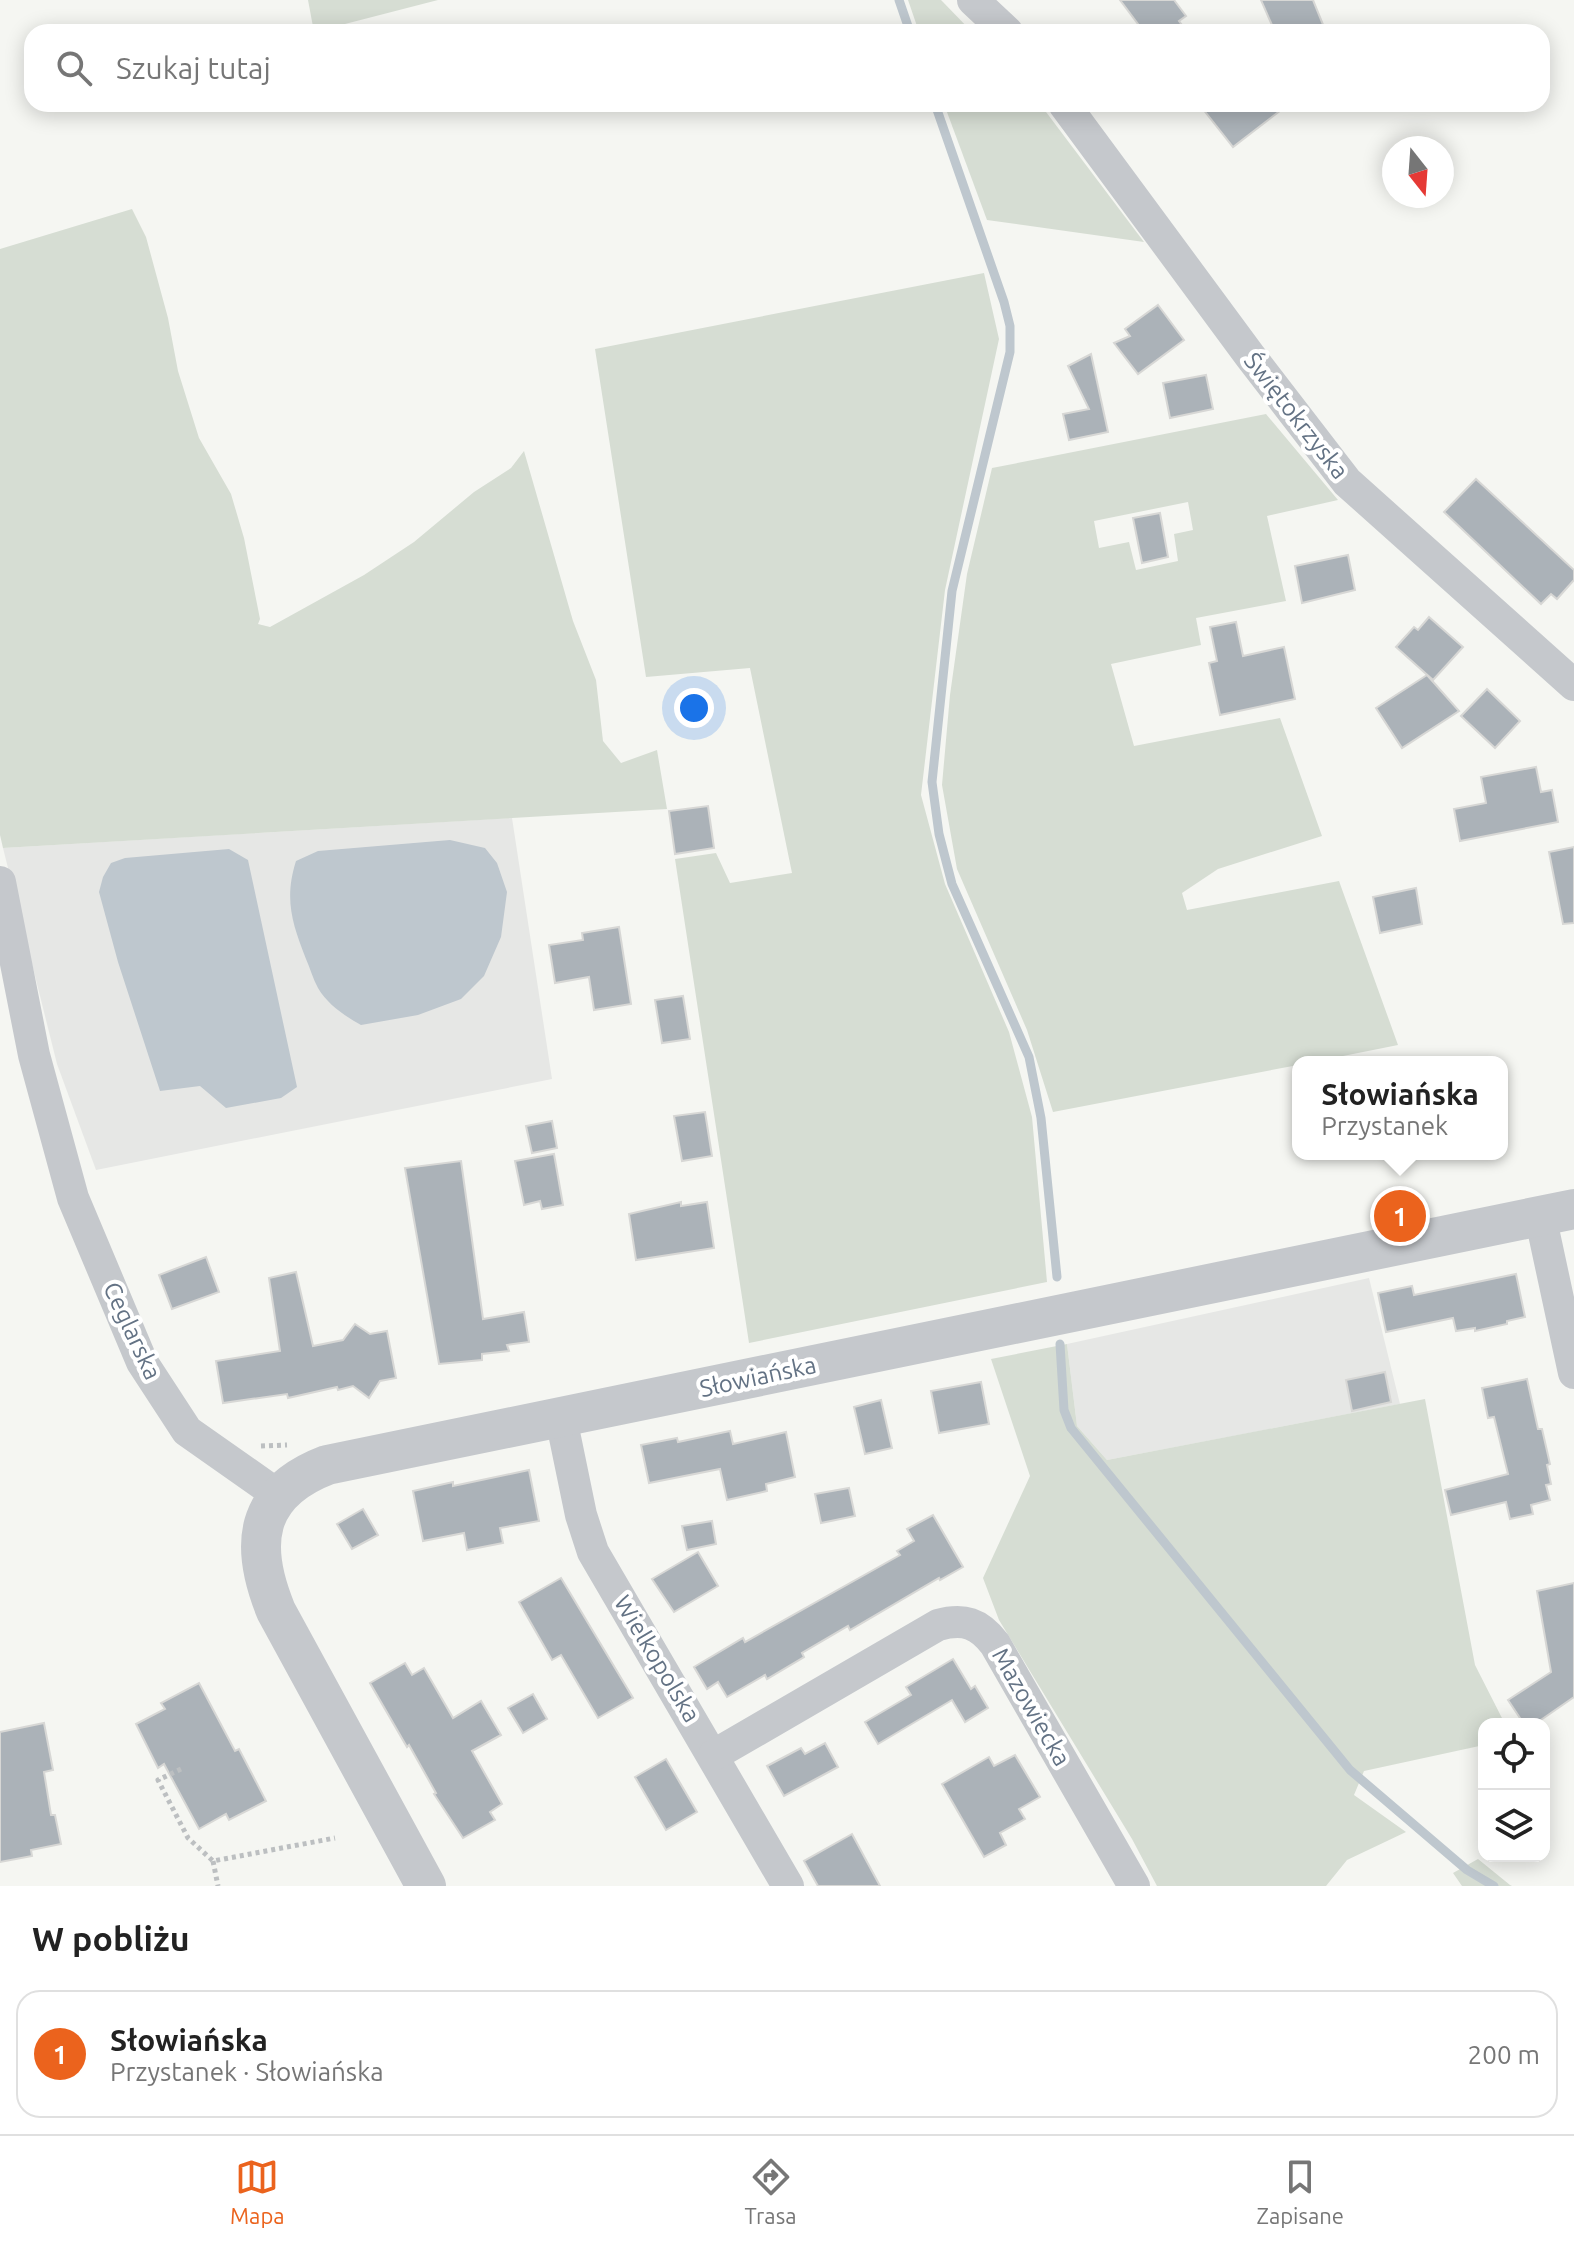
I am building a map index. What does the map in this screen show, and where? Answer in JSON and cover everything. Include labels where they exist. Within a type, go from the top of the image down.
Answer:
[{"type":"street","points":[[973,0],[998,24]]},
{"type":"street","name":"Świętokrzyska","points":[[1070,112],[1347,482],[1574,685]]},
{"type":"street","name":"Ceglarska","points":[[0,882],[34,1055],[73,1198],[142,1362],[187,1431],[278,1495]]},
{"type":"street","points":[[1557,1212],[1574,1373]]},
{"type":"street","name":"Słowiańska","points":[[278,1495],[306,1473],[327,1465],[1557,1212]]},
{"type":"street","name":"Wielkopolska","points":[[561,1418],[581,1515],[593,1552],[788,1886]]},
{"type":"street","points":[[278,1495],[269,1511],[260,1541],[265,1583],[276,1611],[426,1886]]},
{"type":"street","name":"Mazowiecka","points":[[714,1755],[938,1625],[954,1621],[970,1622],[985,1631],[995,1644],[1134,1886]]},
{"type":"path","points":[[181,1769],[158,1780],[188,1838],[213,1861],[218,1886]]},
{"type":"path","points":[[213,1861],[335,1838]]},
{"type":"shaded area","points":[[308,0],[438,0],[345,24],[312,24]]},
{"type":"shaded area","points":[[908,0],[941,0],[964,24],[916,24]]},
{"type":"shaded area","points":[[947,112],[1046,112],[1144,242],[987,220]]},
{"type":"shaded area","points":[[132,209],[146,237],[168,318],[178,371],[199,438],[231,494],[244,538],[260,619],[258,624],[270,627],[364,575],[414,542],[474,492],[511,468],[524,451],[573,621],[596,680],[603,741],[621,763],[657,750],[667,809],[3,848],[0,835],[0,249]]},
{"type":"shaded area","points":[[984,273],[999,339],[945,590],[921,795],[945,884],[1009,1032],[1032,1117],[1047,1282],[749,1343],[675,859],[716,853],[730,883],[792,873],[750,668],[646,677],[595,349]]},
{"type":"shaded area","points":[[1266,414],[1338,500],[1267,516],[1286,601],[1196,618],[1201,645],[1111,664],[1134,746],[1280,718],[1322,836],[1218,869],[1182,893],[1187,910],[1339,881],[1398,1045],[1343,1056],[1292,1056],[1292,1066],[1053,1112],[1027,1030],[957,869],[942,785],[950,695],[967,574],[992,468]],"holes":[[[1188,502],[1193,530],[1174,534],[1178,561],[1136,570],[1129,542],[1099,548],[1094,521]]]},
{"type":"shaded area","points":[[512,818],[552,1079],[96,1170],[57,1064],[3,848]]},
{"type":"shaded area","points":[[450,840],[485,848],[497,863],[507,892],[501,937],[484,976],[461,999],[418,1015],[361,1025],[332,1005],[313,977],[291,911],[292,875],[296,861],[318,851]]},
{"type":"shaded area","points":[[229,849],[248,860],[297,1087],[281,1098],[226,1108],[200,1086],[160,1091],[99,892],[111,863],[125,858]]},
{"type":"shaded area","points":[[1369,1278],[1400,1404],[1107,1460],[1077,1426],[1067,1344]]},
{"type":"shaded area","points":[[1067,1344],[1077,1426],[1107,1460],[1425,1399],[1475,1665],[1502,1718],[1478,1718],[1478,1746],[1364,1771],[1354,1795],[1406,1832],[1347,1860],[1326,1886],[1157,1886],[1132,1839],[999,1620],[983,1578],[1030,1476],[991,1359]]},
{"type":"shaded area","points":[[1478,1859],[1512,1886],[1462,1886],[1453,1873]]},
{"type":"building","points":[[1120,0],[1174,0],[1186,16],[1179,21],[1181,24],[1138,24]]},
{"type":"building","points":[[1261,0],[1313,0],[1323,24],[1272,24]]},
{"type":"building","points":[[1205,112],[1279,112],[1233,147]]},
{"type":"building","points":[[1158,305],[1184,340],[1138,374],[1114,343],[1130,336],[1125,329]]},
{"type":"building","points":[[1091,354],[1108,432],[1069,440],[1063,414],[1089,409],[1068,366]]},
{"type":"building","points":[[1206,375],[1213,409],[1170,418],[1163,383]]},
{"type":"building","points":[[1476,479],[1574,570],[1574,580],[1557,599],[1551,594],[1541,604],[1444,512]]},
{"type":"building","points":[[1160,513],[1168,557],[1142,563],[1133,518]]},
{"type":"building","points":[[1348,555],[1355,590],[1302,603],[1295,566]]},
{"type":"building","points":[[1429,617],[1463,647],[1433,680],[1396,647],[1414,627],[1418,630]]},
{"type":"building","points":[[1236,622],[1243,656],[1284,647],[1295,699],[1220,715],[1209,663],[1217,661],[1210,627]]},
{"type":"building","points":[[1427,675],[1459,711],[1402,748],[1376,708]]},
{"type":"building","points":[[1487,689],[1520,721],[1495,748],[1461,716]]},
{"type":"building","points":[[1536,767],[1541,792],[1552,790],[1558,822],[1460,841],[1454,809],[1486,803],[1481,777]]},
{"type":"building","points":[[708,806],[714,848],[675,854],[669,811]]},
{"type":"building","points":[[1574,847],[1574,923],[1563,924],[1549,852]]},
{"type":"building","points":[[1416,888],[1422,924],[1380,933],[1373,897]]},
{"type":"building","points":[[619,927],[631,1004],[594,1010],[589,977],[555,983],[549,945],[583,940],[582,933]]},
{"type":"building","points":[[683,996],[690,1039],[662,1043],[655,1000]]},
{"type":"building","points":[[705,1112],[712,1156],[682,1161],[674,1116]]},
{"type":"building","points":[[552,1121],[557,1148],[532,1153],[526,1126]]},
{"type":"building","points":[[554,1154],[563,1205],[542,1209],[540,1201],[524,1205],[515,1161]]},
{"type":"building","points":[[461,1161],[483,1319],[524,1312],[529,1342],[507,1345],[509,1351],[482,1354],[482,1360],[439,1364],[405,1168]]},
{"type":"building","points":[[681,1202],[681,1206],[707,1202],[714,1248],[636,1260],[629,1214]]},
{"type":"building","points":[[206,1257],[219,1292],[172,1309],[159,1275]]},
{"type":"building","points":[[296,1272],[313,1346],[343,1340],[355,1324],[370,1334],[387,1331],[396,1378],[380,1381],[369,1398],[353,1386],[288,1398],[287,1394],[223,1403],[216,1361],[280,1351],[269,1278]]},
{"type":"building","points":[[1516,1274],[1525,1317],[1475,1331],[1475,1328],[1456,1331],[1453,1318],[1386,1332],[1378,1293],[1412,1286],[1414,1295]]},
{"type":"building","points":[[1385,1372],[1391,1402],[1352,1411],[1346,1380]]},
{"type":"building","points":[[1527,1379],[1538,1429],[1542,1429],[1550,1464],[1547,1465],[1551,1484],[1546,1485],[1550,1500],[1531,1505],[1533,1514],[1510,1519],[1506,1502],[1451,1515],[1445,1490],[1508,1474],[1494,1417],[1488,1418],[1482,1388]]},
{"type":"building","points":[[981,1382],[989,1424],[939,1433],[931,1391]]},
{"type":"building","points":[[881,1400],[892,1448],[865,1454],[854,1407]]},
{"type":"building","points":[[730,1431],[733,1444],[786,1432],[795,1477],[766,1484],[767,1491],[727,1500],[720,1469],[649,1483],[641,1445],[677,1438],[678,1442]]},
{"type":"building","points":[[529,1470],[539,1521],[500,1528],[503,1543],[467,1550],[464,1533],[423,1541],[413,1491]]},
{"type":"building","points":[[849,1488],[855,1516],[821,1523],[815,1494]]},
{"type":"building","points":[[363,1509],[378,1535],[352,1549],[337,1524]]},
{"type":"building","points":[[933,1515],[963,1567],[850,1630],[848,1626],[802,1653],[804,1657],[767,1679],[765,1675],[727,1697],[718,1682],[707,1689],[694,1667],[900,1555],[897,1551],[914,1541],[907,1529]]},
{"type":"building","points":[[712,1521],[716,1544],[687,1550],[682,1526]]},
{"type":"building","points":[[698,1552],[718,1586],[674,1612],[652,1579]]},
{"type":"building","points":[[561,1578],[633,1698],[598,1718],[561,1655],[552,1660],[519,1602]]},
{"type":"building","points":[[1574,1583],[1574,1697],[1544,1718],[1520,1718],[1508,1700],[1551,1672],[1537,1591]]},
{"type":"building","points":[[953,1659],[971,1689],[975,1686],[988,1708],[965,1722],[952,1700],[878,1744],[865,1722],[911,1695],[906,1687]]},
{"type":"building","points":[[405,1663],[412,1675],[424,1668],[453,1718],[481,1701],[501,1735],[472,1751],[502,1804],[490,1812],[495,1820],[463,1838],[370,1683]]},
{"type":"building","points":[[199,1683],[266,1801],[229,1820],[226,1814],[199,1829],[164,1764],[158,1768],[136,1724],[165,1709],[161,1703]]},
{"type":"building","points":[[533,1694],[547,1719],[523,1733],[508,1708]]},
{"type":"building","points":[[44,1723],[53,1770],[44,1772],[51,1815],[55,1815],[61,1844],[31,1850],[32,1856],[0,1862],[0,1732]]},
{"type":"building","points":[[825,1743],[838,1767],[784,1796],[767,1766],[801,1748],[805,1754]]},
{"type":"building","points":[[1015,1755],[1040,1797],[1019,1809],[1025,1819],[1000,1833],[1006,1845],[984,1857],[942,1784],[989,1757],[994,1766]]},
{"type":"building","points":[[666,1759],[697,1812],[666,1830],[635,1777]]},
{"type":"building","points":[[852,1834],[880,1886],[818,1886],[804,1861]]},
{"type":"waterway","points":[[899,0],[907,24]]},
{"type":"waterway","points":[[938,112],[1004,302],[1010,326],[1010,352],[952,591],[932,782],[939,834],[952,884],[1029,1057],[1041,1118],[1057,1277]]},
{"type":"waterway","points":[[1060,1344],[1064,1410],[1071,1428],[1350,1770],[1467,1870],[1494,1886]]},
{"type":"place","name":"Słowiańska","points":[[1400,1216]]}]
